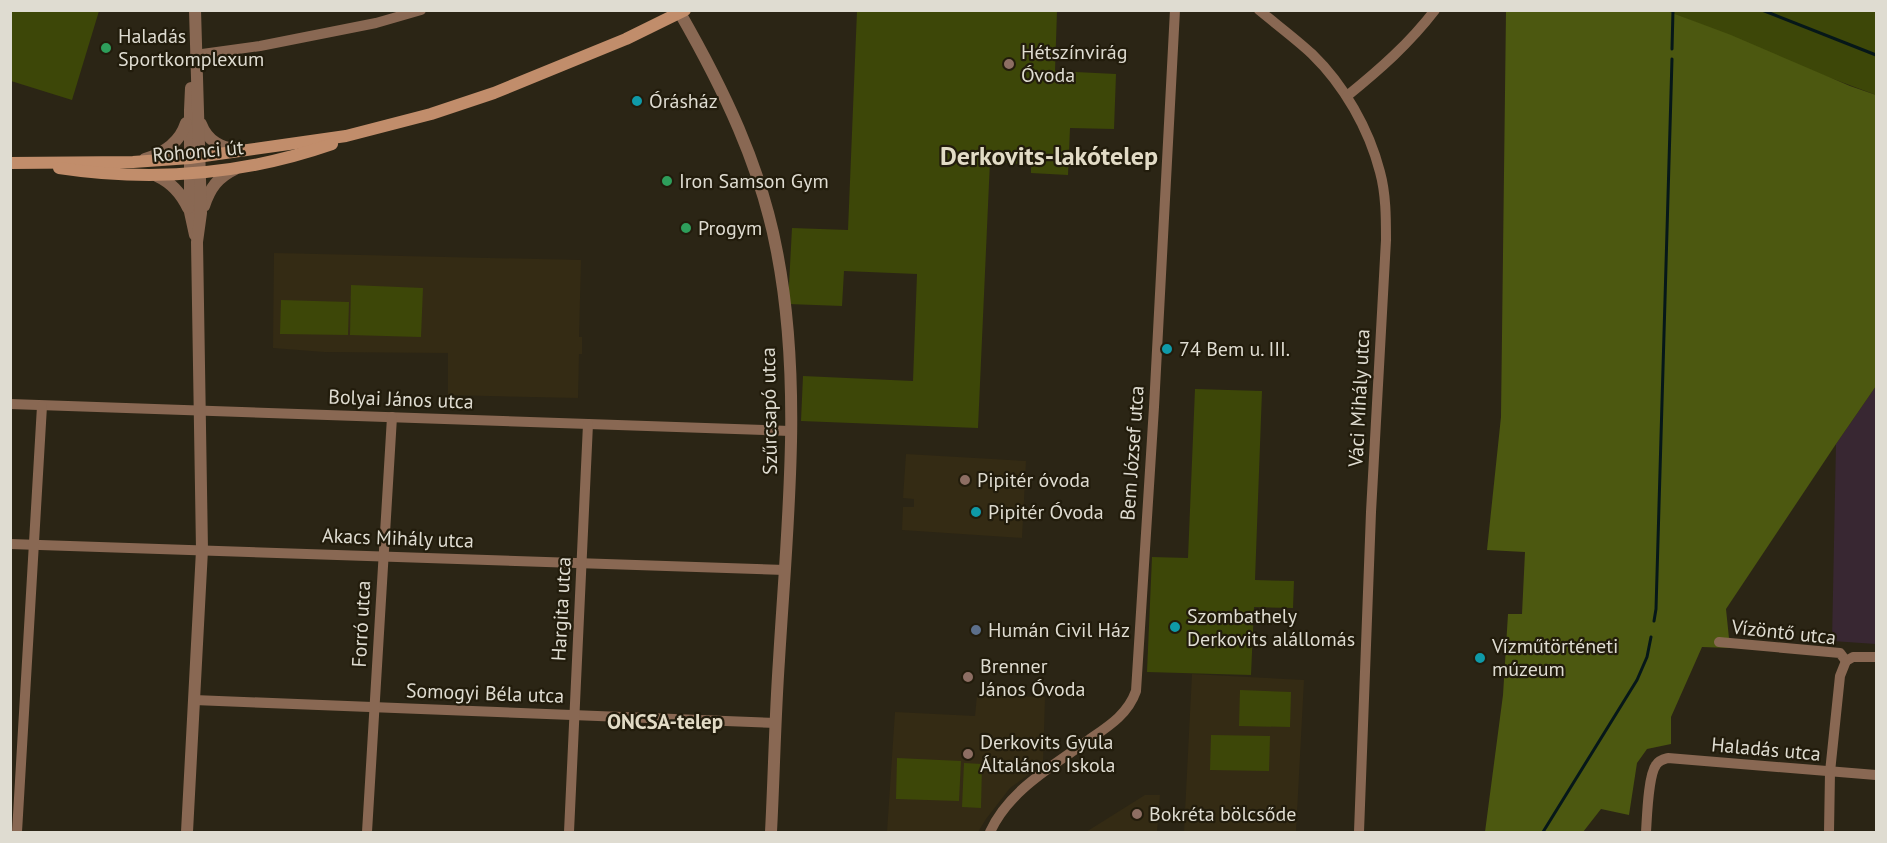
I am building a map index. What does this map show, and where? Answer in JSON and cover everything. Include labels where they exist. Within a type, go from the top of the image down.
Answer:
[{"type":"main road","name":"Rohonci út","points":[[25,163],[79,171],[156,176],[235,170],[324,147],[525,82],[626,39],[681,11]]},
{"type":"main road","name":"Rohonci út","points":[[10,163],[133,162],[195,158],[370,131]]},
{"type":"street","points":[[187,832],[202,550],[195,212],[195,10]]},
{"type":"street","points":[[195,55],[260,46],[376,23],[421,10]]},
{"type":"street","name":"Bem József utca","points":[[990,832],[1000,814],[1016,795],[1118,719],[1130,706],[1136,691],[1175,10]]},
{"type":"street","name":"Váci Mihály utca","points":[[1259,10],[1312,54],[1333,77],[1347,96],[1364,128],[1381,173],[1386,220],[1371,512],[1359,832]]},
{"type":"street","points":[[1347,96],[1397,54],[1435,10]]},
{"type":"street","name":"Szűrcsapó utca","points":[[681,11],[721,86],[751,159],[777,252],[787,323],[791,394],[789,496],[771,832]]},
{"type":"street","points":[[194,114],[208,137],[224,147],[233,149],[288,144]]},
{"type":"street","points":[[133,162],[166,150],[184,131],[194,114]]},
{"type":"street","points":[[195,212],[216,182],[235,170]]},
{"type":"street","points":[[156,176],[174,187],[195,212]]},
{"type":"street","name":"Bolyai János utca","points":[[10,404],[790,431]]},
{"type":"street","points":[[17,832],[42,406]]},
{"type":"street","name":"Forró utca","points":[[367,832],[392,417]]},
{"type":"street","name":"Hargita utca","points":[[569,832],[588,424]]},
{"type":"street","name":"Akacs Mihály utca","points":[[10,544],[785,570]]},
{"type":"street","name":"Vízöntő utca","points":[[1719,642],[1840,653],[1846,661],[1853,657],[1876,657]]},
{"type":"street","points":[[1829,832],[1830,772],[1840,676],[1846,661]]},
{"type":"street","name":"Somogyi Béla utca","points":[[194,700],[776,723]]},
{"type":"street","name":"Haladás utca","points":[[1646,832],[1651,780],[1655,765],[1668,758],[1876,775]]},
{"type":"shaded area","points":[[274,253],[581,260],[579,337],[582,337],[582,354],[579,354],[578,398],[448,395],[448,353],[324,352],[273,348]]},
{"type":"shaded area","points":[[1876,386],[1876,644],[1832,641],[1836,444]]},
{"type":"shaded area","name":"Pipitér óvoda","points":[[906,454],[1026,461],[1022,538],[902,530],[903,507],[914,507],[914,499],[903,498]]},
{"type":"shaded area","points":[[1192,674],[1304,680],[1296,832],[1184,832]]},
{"type":"shaded area","name":"Derkovits Gyula Általános Iskola","points":[[977,695],[1045,697],[1043,764],[1010,788],[978,832],[887,832],[895,712],[975,716]]},
{"type":"shaded area","name":"Bokréta bölcsőde","points":[[1145,795],[1160,795],[1157,832],[1086,832]]},
{"type":"green space","points":[[10,11],[99,11],[72,100],[11,81]]},
{"type":"green space","points":[[857,11],[1057,11],[1055,71],[1116,74],[1114,129],[1070,128],[1068,175],[1031,173],[1031,165],[990,161],[978,428],[801,421],[803,376],[913,381],[917,274],[844,271],[842,306],[788,304],[792,228],[848,230]]},
{"type":"green space","points":[[1506,11],[1667,11],[1876,95],[1876,386],[1726,609],[1730,648],[1702,647],[1671,717],[1671,744],[1647,749],[1637,763],[1629,815],[1601,809],[1583,832],[1485,832],[1503,695],[1508,614],[1522,614],[1525,552],[1487,550],[1501,417]]},
{"type":"green space","points":[[1667,11],[1876,11],[1876,95]]},
{"type":"green space","points":[[351,285],[423,288],[421,337],[350,335]]},
{"type":"green space","points":[[281,300],[349,302],[348,335],[280,334]]},
{"type":"green space","points":[[1195,389],[1262,391],[1255,580],[1294,581],[1293,608],[1254,607],[1251,675],[1147,672],[1152,557],[1188,558]]},
{"type":"green space","points":[[1240,690],[1291,692],[1290,727],[1239,726]]},
{"type":"green space","points":[[1211,735],[1270,736],[1269,771],[1210,770]]},
{"type":"green space","points":[[897,758],[961,761],[959,801],[896,799]]},
{"type":"green space","points":[[964,763],[982,764],[981,808],[962,807]]},
{"type":"waterway","points":[[1672,49],[1673,10]]},
{"type":"waterway","points":[[1762,10],[1876,55]]},
{"type":"waterway","points":[[1654,621],[1672,59]]},
{"type":"waterway","points":[[1543,832],[1637,680],[1647,657],[1651,637]]},
{"type":"place","name":"Haladás Sportkomplexum","points":[[106,48]]},
{"type":"place","name":"Hétszínvirág Óvoda","points":[[1009,64]]},
{"type":"place","name":"Órásház","points":[[637,101]]},
{"type":"place","name":"Iron Samson Gym","points":[[667,181]]},
{"type":"place","name":"Progym","points":[[686,228]]},
{"type":"place","name":"74 Bem u. III.","points":[[1167,349]]},
{"type":"place","name":"Pipitér óvoda","points":[[965,480]]},
{"type":"place","name":"Pipitér Óvoda","points":[[976,512]]},
{"type":"place","name":"Szombathely Derkovits alállomás","points":[[1175,627]]},
{"type":"place","name":"Humán Civil Ház","points":[[976,630]]},
{"type":"place","name":"Vízműtörténeti múzeum","points":[[1480,658]]},
{"type":"place","name":"Brenner János Óvoda","points":[[968,677]]},
{"type":"place","name":"Derkovits Gyula Általános Iskola","points":[[968,754]]},
{"type":"place","name":"Bokréta bölcsőde","points":[[1137,814]]},
{"type":"district","name":"Derkovits-lakótelep","points":[[1049,155]]},
{"type":"district","name":"ONCSA-telep","points":[[665,721]]}]
